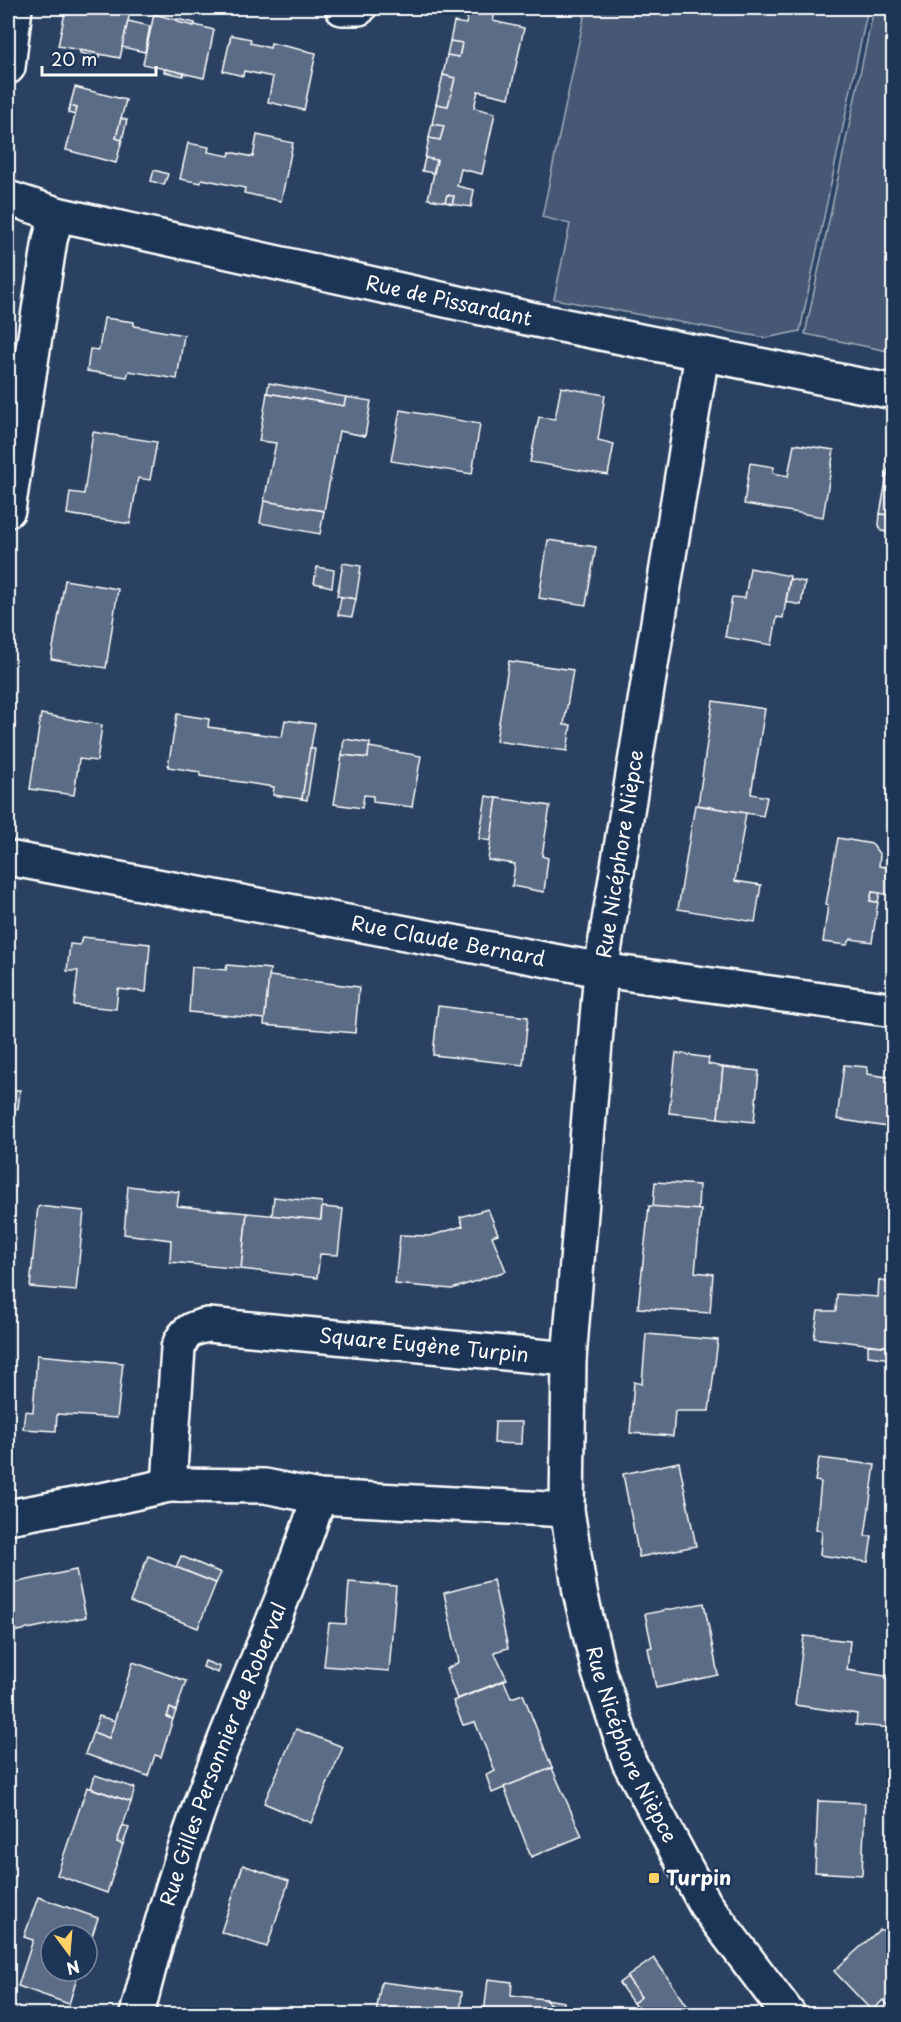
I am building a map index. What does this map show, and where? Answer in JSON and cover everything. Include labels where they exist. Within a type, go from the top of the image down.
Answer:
[{"type":"street","points":[[8,67],[15,8]]},
{"type":"street","points":[[342,8],[359,8]]},
{"type":"street","name":"Rue de Pissardant","points":[[8,198],[57,214],[531,319],[894,392]]},
{"type":"street","points":[[8,510],[50,240],[57,214]]},
{"type":"street","name":"Rue Nicéphore Nièpce","points":[[569,1359],[601,970],[702,354]]},
{"type":"street","name":"Rue Claude Bernard","points":[[8,858],[601,970],[894,1010]]},
{"type":"street","name":"Square Eugène Turpin","points":[[169,1485],[178,1347],[182,1336],[192,1328],[208,1325],[569,1359]]},
{"type":"street","points":[[8,1517],[169,1485],[265,1486],[320,1497],[567,1510],[569,1359]]},
{"type":"street","name":"Rue Gilles Personnier de Roberval","points":[[137,2014],[154,1943],[203,1798],[304,1544],[320,1497]]},
{"type":"street","name":"Rue Nicéphore Nièpce","points":[[567,1510],[580,1592],[599,1672],[629,1762],[705,1904],[788,2014]]},
{"type":"shaded area","points":[[586,8],[868,8],[800,331],[766,338],[554,299],[570,224],[542,217]]},
{"type":"shaded area","points":[[874,8],[893,8],[893,352],[805,334]]},
{"type":"building","points":[[66,8],[112,8],[130,12],[120,58],[58,46]]},
{"type":"building","points":[[469,8],[495,12],[493,21],[524,28],[509,98],[478,91],[474,108],[495,113],[482,174],[461,169],[457,186],[474,190],[471,207],[452,204],[454,196],[447,195],[445,202],[428,199],[437,160],[425,158],[429,138],[440,140],[444,126],[432,124],[436,104],[448,106],[455,78],[443,75],[447,55],[459,57],[462,43],[450,41],[454,22],[466,24]]},
{"type":"building","points":[[154,14],[214,30],[204,78],[143,64]]},
{"type":"building","points":[[177,19],[195,23],[194,26],[177,22]]},
{"type":"building","points":[[128,21],[150,26],[145,52],[122,47]]},
{"type":"building","points":[[231,35],[251,39],[250,43],[270,48],[271,43],[316,53],[304,110],[268,102],[273,77],[244,71],[243,76],[223,71]]},
{"type":"building","points":[[450,41],[462,43],[459,57],[447,55]]},
{"type":"building","points":[[80,50],[99,54],[99,58],[80,53]]},
{"type":"building","points":[[165,69],[184,73],[183,76],[164,72]]},
{"type":"building","points":[[443,75],[455,78],[448,106],[436,104]]},
{"type":"building","points":[[75,87],[126,100],[116,138],[122,140],[116,163],[66,150],[77,108],[70,106]]},
{"type":"building","points":[[70,106],[77,108],[75,115],[68,113]]},
{"type":"building","points":[[121,118],[127,120],[122,140],[116,138]]},
{"type":"building","points":[[432,124],[444,126],[440,140],[429,138]]},
{"type":"building","points":[[257,135],[293,143],[281,201],[244,193],[245,188],[202,179],[201,183],[180,179],[188,143],[209,147],[208,152],[229,156],[230,152],[253,157]]},
{"type":"building","points":[[425,158],[437,160],[433,173],[422,171]]},
{"type":"building","points":[[154,170],[168,174],[164,185],[151,181]]},
{"type":"building","points":[[447,195],[454,196],[452,204],[445,202]]},
{"type":"building","points":[[104,318],[134,322],[134,326],[184,335],[177,379],[129,371],[127,377],[87,371],[90,349],[99,350]]},
{"type":"building","points":[[269,383],[346,397],[344,406],[267,393]]},
{"type":"building","points":[[561,387],[605,395],[598,440],[614,444],[608,475],[530,462],[539,417],[555,419]]},
{"type":"building","points":[[267,393],[344,406],[346,397],[371,401],[365,436],[339,431],[324,511],[264,501],[276,443],[259,441]]},
{"type":"building","points":[[400,410],[480,424],[472,474],[391,461]]},
{"type":"building","points":[[93,432],[157,442],[150,480],[138,478],[130,524],[67,514],[70,492],[84,494]]},
{"type":"building","points":[[794,444],[834,450],[823,517],[744,504],[750,463],[774,467],[773,473],[788,476]]},
{"type":"building","points":[[888,469],[894,469],[894,516],[880,514]]},
{"type":"building","points":[[264,501],[324,511],[320,534],[260,523]]},
{"type":"building","points":[[880,514],[894,516],[894,533],[881,531]]},
{"type":"building","points":[[548,540],[596,547],[586,605],[539,598]]},
{"type":"building","points":[[343,563],[361,566],[356,599],[337,596]]},
{"type":"building","points":[[317,567],[334,570],[332,587],[314,583]]},
{"type":"building","points":[[750,568],[790,576],[783,618],[777,617],[772,645],[725,637],[732,597],[745,598]]},
{"type":"building","points":[[790,579],[805,582],[801,605],[786,602]]},
{"type":"building","points":[[65,580],[118,589],[106,668],[51,659]]},
{"type":"building","points":[[341,597],[356,599],[352,617],[338,615]]},
{"type":"building","points":[[509,661],[573,670],[564,725],[571,725],[567,751],[496,741]]},
{"type":"building","points":[[713,701],[765,709],[751,794],[767,797],[763,816],[698,805]]},
{"type":"building","points":[[41,714],[102,725],[97,761],[79,759],[74,795],[30,789]]},
{"type":"building","points":[[177,714],[209,719],[208,727],[282,737],[285,720],[315,724],[302,799],[273,795],[274,787],[200,776],[200,772],[168,767]]},
{"type":"building","points":[[344,739],[370,743],[368,758],[342,755]]},
{"type":"building","points":[[369,747],[421,756],[412,807],[373,802],[373,796],[364,795],[362,808],[334,804],[342,755],[368,758]]},
{"type":"building","points":[[310,748],[315,749],[307,800],[302,799]]},
{"type":"building","points":[[486,796],[497,798],[491,841],[479,839]]},
{"type":"building","points":[[497,798],[550,806],[542,856],[548,858],[544,892],[512,886],[515,864],[488,860]]},
{"type":"building","points":[[695,805],[746,813],[735,881],[761,885],[755,922],[678,909]]},
{"type":"building","points":[[838,838],[872,844],[880,855],[879,866],[894,868],[891,895],[872,892],[870,901],[878,902],[872,942],[851,939],[847,945],[823,942],[828,905],[826,904]]},
{"type":"building","points":[[872,892],[880,893],[878,902],[870,901]]},
{"type":"building","points":[[82,937],[150,944],[146,992],[118,989],[116,1009],[74,1005],[78,971],[67,971],[70,944],[80,945]]},
{"type":"building","points":[[227,965],[270,969],[265,1019],[189,1012],[192,967],[226,970]]},
{"type":"building","points":[[269,976],[359,987],[355,1033],[264,1025]]},
{"type":"building","points":[[438,1006],[528,1017],[523,1065],[433,1055]]},
{"type":"building","points":[[676,1053],[709,1058],[708,1064],[723,1067],[718,1118],[669,1113]]},
{"type":"building","points":[[844,1065],[867,1067],[867,1074],[894,1078],[894,1128],[837,1119]]},
{"type":"building","points":[[723,1067],[759,1071],[754,1122],[718,1118]]},
{"type":"building","points":[[8,1090],[20,1090],[18,1109],[8,1109]]},
{"type":"building","points":[[655,1182],[699,1185],[698,1210],[653,1207]]},
{"type":"building","points":[[128,1186],[179,1192],[177,1206],[247,1213],[241,1269],[170,1262],[171,1240],[124,1234]]},
{"type":"building","points":[[274,1197],[322,1202],[321,1220],[272,1216]]},
{"type":"building","points":[[38,1206],[84,1211],[76,1291],[30,1287]]},
{"type":"building","points":[[649,1206],[701,1210],[695,1272],[713,1274],[710,1313],[638,1308]]},
{"type":"building","points":[[322,1207],[343,1209],[338,1255],[320,1254],[317,1278],[241,1269],[247,1213],[321,1220]]},
{"type":"building","points":[[488,1209],[498,1234],[492,1236],[506,1271],[452,1289],[395,1284],[400,1235],[430,1236],[463,1226],[460,1217]]},
{"type":"building","points":[[879,1280],[894,1284],[892,1347],[814,1338],[818,1311],[836,1311],[837,1294],[878,1297]]},
{"type":"building","points":[[646,1334],[718,1340],[709,1411],[675,1411],[673,1436],[630,1433],[634,1382],[642,1384]]},
{"type":"building","points":[[868,1345],[892,1347],[892,1359],[868,1356]]},
{"type":"building","points":[[37,1355],[123,1363],[117,1418],[57,1414],[56,1431],[23,1429],[25,1411],[33,1412]]},
{"type":"building","points":[[495,1422],[522,1422],[521,1444],[494,1443]]},
{"type":"building","points":[[819,1458],[875,1465],[865,1536],[872,1536],[868,1562],[820,1555],[822,1531],[816,1529],[821,1482],[815,1481]]},
{"type":"building","points":[[679,1462],[696,1546],[639,1557],[623,1474]]},
{"type":"building","points":[[148,1556],[216,1583],[198,1628],[130,1602]]},
{"type":"building","points":[[181,1556],[221,1573],[216,1583],[176,1567]]},
{"type":"building","points":[[76,1570],[86,1617],[8,1633],[8,1584]]},
{"type":"building","points":[[493,1580],[508,1648],[494,1652],[507,1679],[457,1699],[446,1669],[459,1662],[444,1593]]},
{"type":"building","points":[[349,1582],[396,1586],[389,1671],[324,1666],[329,1623],[346,1624]]},
{"type":"building","points":[[704,1603],[718,1675],[656,1688],[648,1648],[652,1647],[645,1614]]},
{"type":"building","points":[[804,1636],[850,1641],[847,1670],[885,1676],[894,1674],[894,1728],[856,1725],[857,1714],[795,1705]]},
{"type":"building","points":[[205,1661],[220,1667],[218,1673],[203,1667]]},
{"type":"building","points":[[133,1662],[186,1681],[176,1711],[170,1708],[167,1717],[173,1719],[161,1757],[155,1755],[148,1776],[85,1754],[93,1732],[109,1738]]},
{"type":"building","points":[[504,1681],[511,1698],[523,1694],[552,1768],[492,1793],[486,1775],[495,1771],[475,1722],[463,1725],[453,1701]]},
{"type":"building","points":[[170,1708],[176,1711],[173,1719],[167,1717]]},
{"type":"building","points":[[99,1716],[115,1721],[109,1738],[93,1732]]},
{"type":"building","points":[[296,1729],[343,1747],[311,1823],[264,1803]]},
{"type":"building","points":[[552,1768],[582,1836],[531,1857],[504,1787]]},
{"type":"building","points":[[95,1775],[135,1788],[131,1802],[91,1788]]},
{"type":"building","points":[[87,1787],[131,1802],[117,1842],[123,1844],[107,1893],[57,1875]]},
{"type":"building","points":[[818,1801],[865,1803],[862,1875],[815,1872]]},
{"type":"building","points":[[123,1825],[129,1828],[123,1844],[117,1842]]},
{"type":"building","points":[[243,1865],[289,1881],[267,1947],[221,1932]]},
{"type":"building","points":[[38,1897],[98,1918],[96,1923],[39,1923],[39,1983],[76,1983],[69,2004],[18,1986],[33,1940],[24,1937]]},
{"type":"building","points":[[879,1930],[885,1930],[894,1939],[894,2011],[883,2000],[872,2011],[834,1971]]},
{"type":"building","points":[[654,1958],[693,2014],[641,2014],[633,2003],[641,1997],[627,1977]]},
{"type":"building","points":[[627,1977],[641,1997],[633,2003],[619,1983]]},
{"type":"building","points":[[488,1979],[512,1982],[511,1995],[544,1999],[562,2014],[484,2014]]},
{"type":"building","points":[[381,1982],[462,1992],[460,2014],[376,2014]]},
{"type":"building","points":[[544,1999],[564,2002],[562,2013]]},
{"type":"building","points":[[202,2005],[241,2014],[199,2014]]},
{"type":"place","name":"Turpin","points":[[654,1878]]}]
